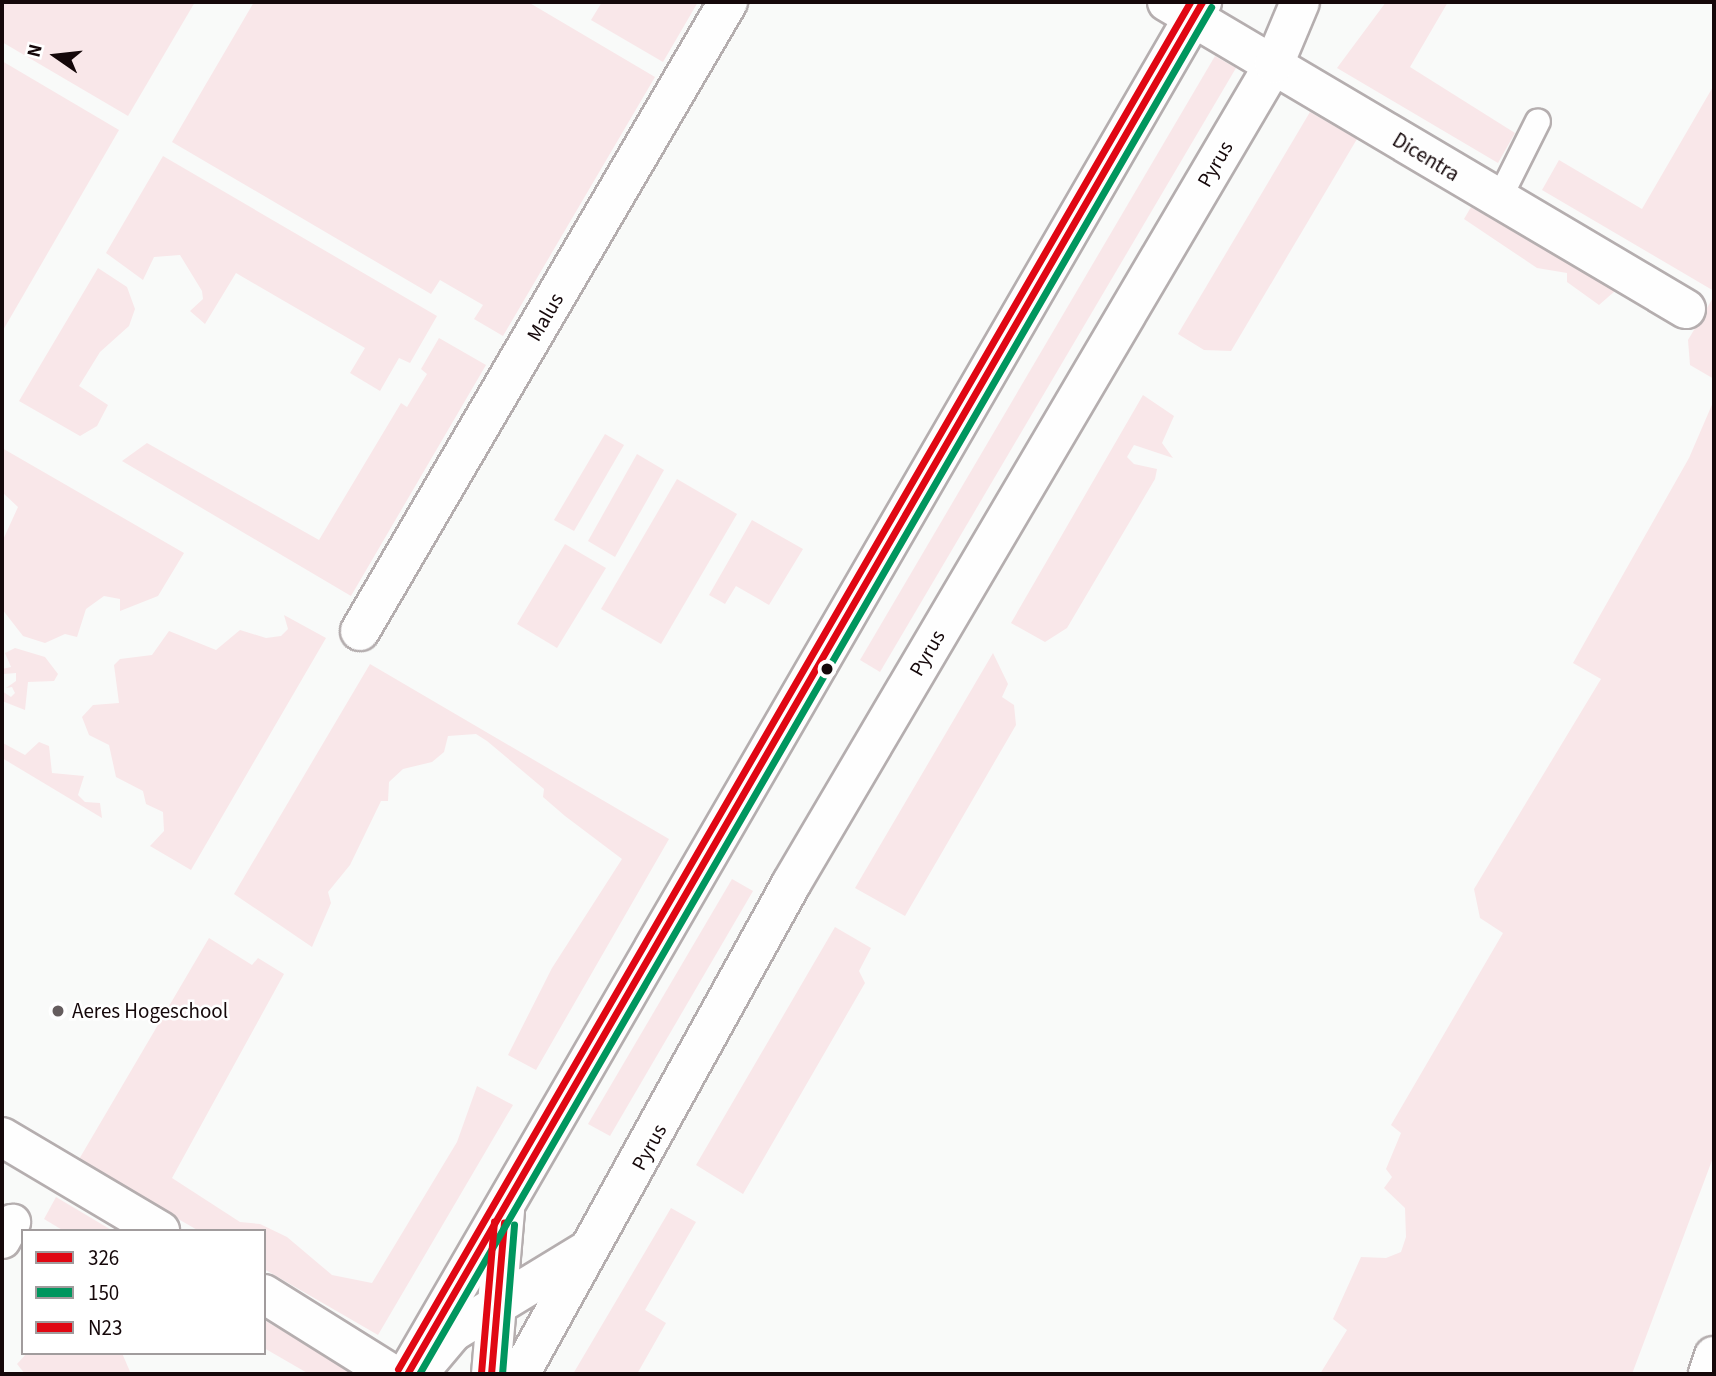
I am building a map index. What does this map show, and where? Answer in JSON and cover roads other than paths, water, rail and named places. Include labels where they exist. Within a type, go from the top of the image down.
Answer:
[{"type":"main road","name":"Malus","points":[[360,631],[728,2]]},
{"type":"main road","name":"Pyrus","points":[[520,1374],[791,884],[1273,64],[1300,2]]},
{"type":"main road","name":"Pyrus","points":[[1273,64],[1328,2]]},
{"type":"main road","name":"Dicentra","points":[[1194,6],[1273,64],[1499,201],[1686,309]]},
{"type":"main road","points":[[407,1374],[1194,6]]},
{"type":"main road","points":[[2,1137],[157,1229]]},
{"type":"main road","points":[[491,1374],[506,1199]]},
{"type":"main road","name":"Pyrus","points":[[418,1374],[453,1332],[591,1248]]},
{"type":"main road","points":[[266,1295],[392,1374]]},
{"type":"main road","points":[[1708,1374],[1714,1356]]},
{"type":"lane","points":[[1499,201],[1538,121]]},
{"type":"place","name":"Aeres Hogeschool","points":[[58,1011]]}]
